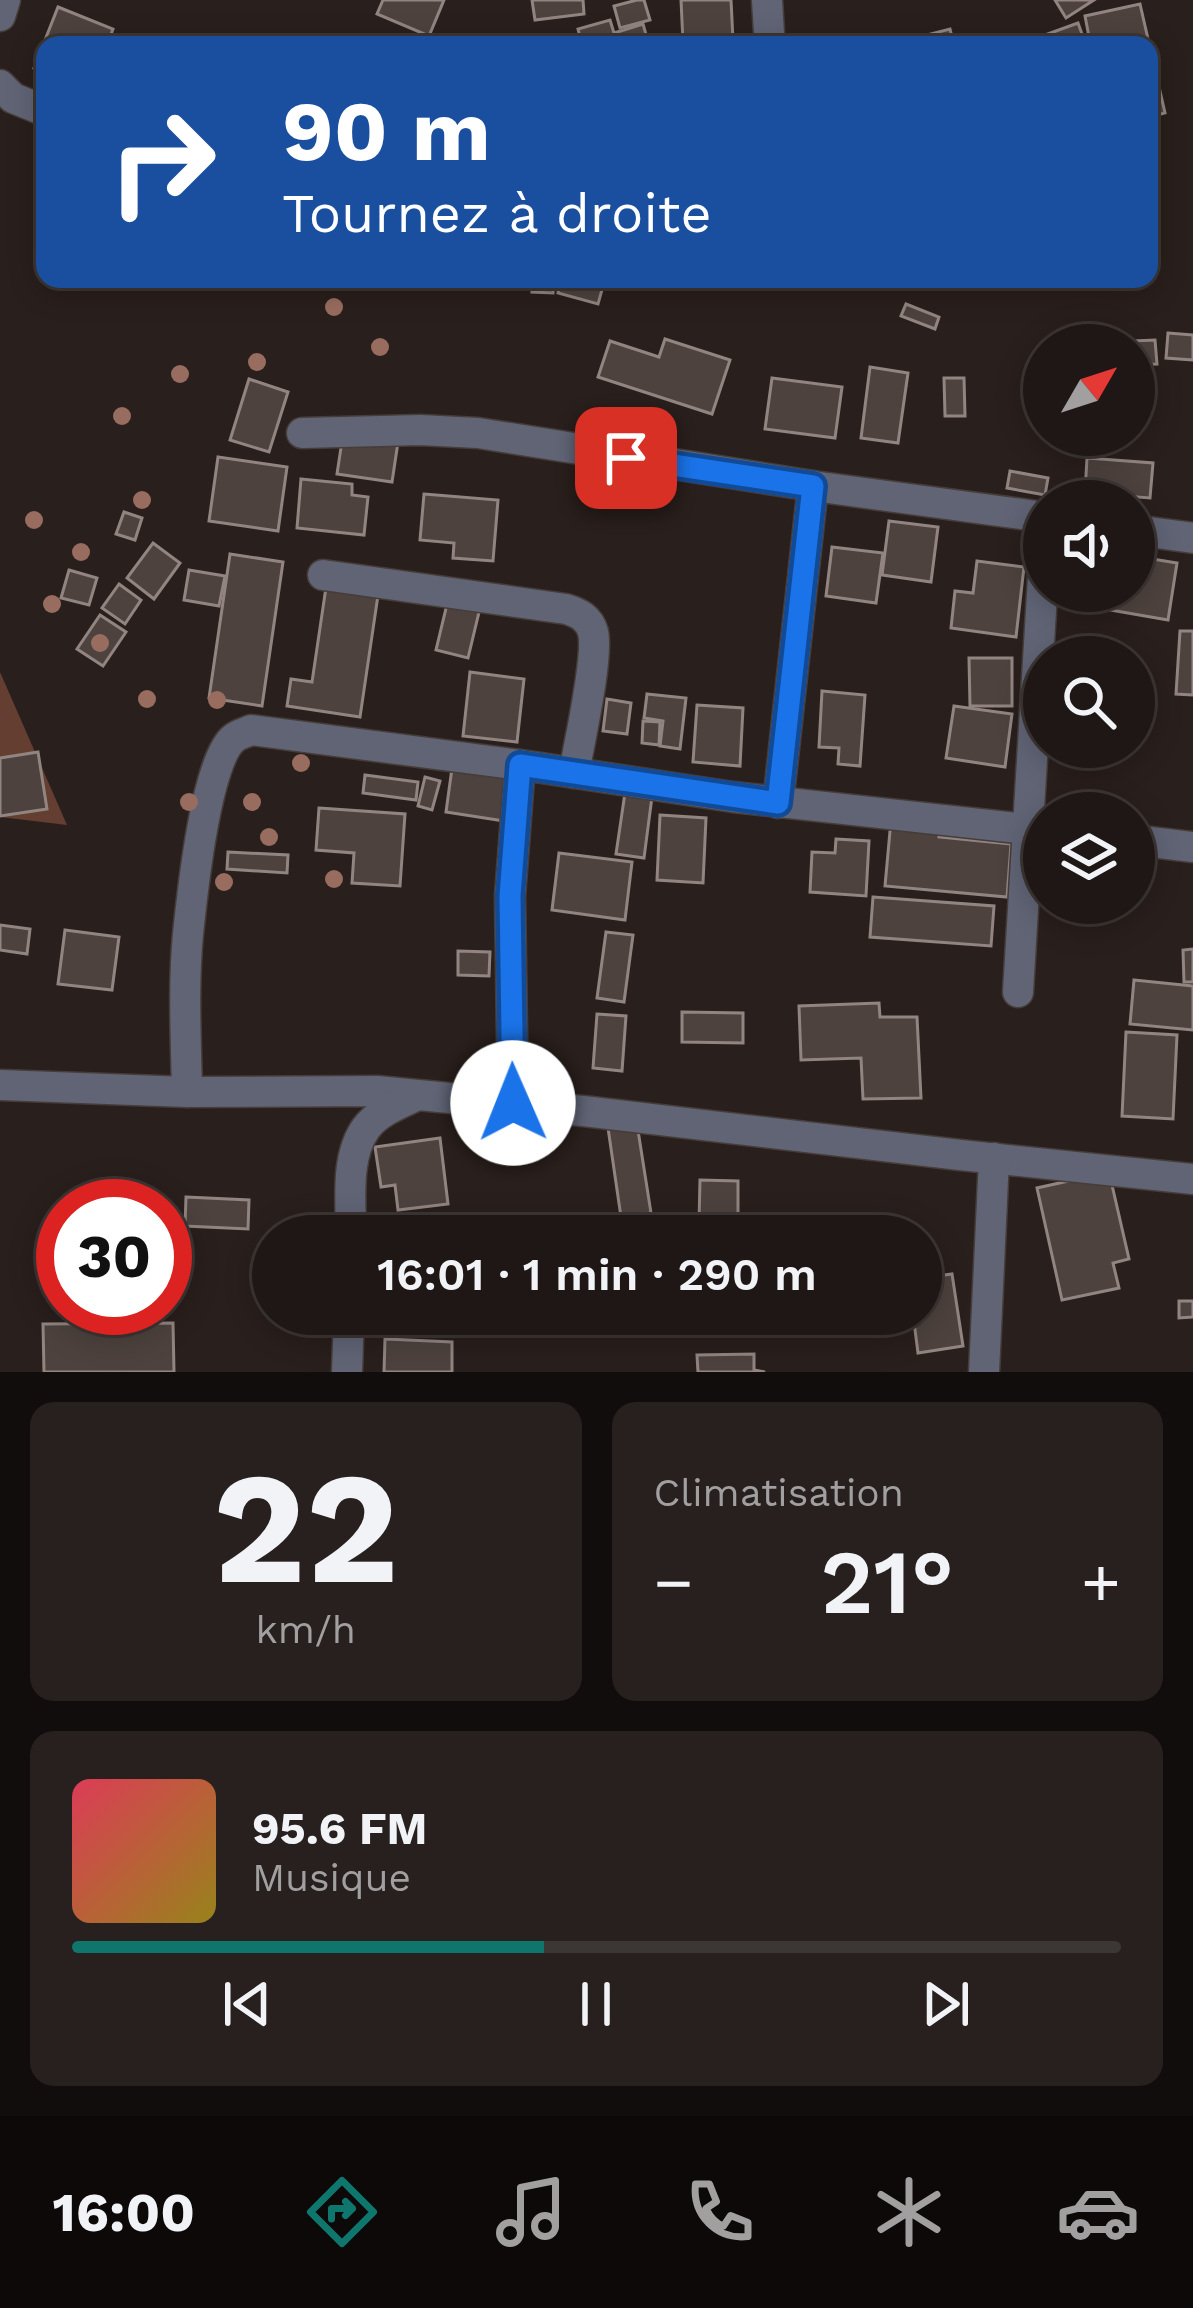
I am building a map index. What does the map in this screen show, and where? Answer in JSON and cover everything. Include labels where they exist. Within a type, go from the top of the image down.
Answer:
[{"type":"street","points":[[0,16],[5,0]]},
{"type":"street","points":[[767,0],[769,33]]},
{"type":"street","points":[[0,85],[13,98],[36,107]]},
{"type":"street","points":[[302,434],[478,433],[1023,514]]},
{"type":"street","points":[[778,803],[813,486]]},
{"type":"street","points":[[1155,533],[1193,538]]},
{"type":"street","points":[[323,575],[582,614],[593,630],[593,655],[574,773]]},
{"type":"street","points":[[1038,792],[1043,612]]},
{"type":"street","points":[[187,1092],[188,936],[208,795],[214,771],[233,738],[251,730],[778,803],[1023,829]]},
{"type":"street","points":[[513,1103],[510,896],[520,765]]},
{"type":"street","points":[[1155,843],[1193,847]]},
{"type":"street","points":[[1018,992],[1026,924]]},
{"type":"street","points":[[0,1085],[187,1092],[377,1091],[1193,1179]]},
{"type":"street","points":[[351,1215],[351,1176],[367,1126],[416,1096]]},
{"type":"street","points":[[984,1372],[994,1159]]},
{"type":"street","points":[[347,1372],[348,1335]]},
{"type":"shaded area","points":[[0,672],[67,825],[0,817]]},
{"type":"building","points":[[383,0],[444,0],[429,36],[377,14]]},
{"type":"building","points":[[532,0],[583,0],[584,14],[535,20]]},
{"type":"building","points":[[644,0],[650,20],[620,28],[614,6]]},
{"type":"building","points":[[681,0],[731,0],[733,36],[683,36]]},
{"type":"building","points":[[1055,0],[1094,0],[1066,18]]},
{"type":"building","points":[[1140,4],[1147,36],[1089,36],[1085,16]]},
{"type":"building","points":[[58,7],[113,29],[110,36],[47,36]]},
{"type":"building","points":[[610,20],[614,33],[643,24],[646,36],[580,36],[578,29]]},
{"type":"building","points":[[1078,23],[1083,36],[1042,36]]},
{"type":"building","points":[[950,29],[952,36],[923,36]]},
{"type":"building","points":[[1158,82],[1165,113],[1158,115]]},
{"type":"building","points":[[532,288],[553,288],[553,293],[532,292]]},
{"type":"building","points":[[559,288],[602,288],[598,304],[558,293]]},
{"type":"building","points":[[906,304],[939,317],[935,329],[901,316]]},
{"type":"building","points":[[1168,333],[1193,335],[1193,360],[1166,358]]},
{"type":"building","points":[[665,339],[730,360],[712,414],[598,377],[610,341],[659,357]]},
{"type":"building","points":[[870,367],[908,373],[898,443],[861,438]]},
{"type":"building","points":[[772,378],[842,387],[835,438],[765,429]]},
{"type":"building","points":[[944,378],[964,378],[965,416],[945,416]]},
{"type":"building","points":[[249,379],[288,392],[269,452],[230,440]]},
{"type":"building","points":[[345,421],[400,429],[392,482],[337,474]]},
{"type":"building","points":[[218,457],[287,467],[278,531],[209,521]]},
{"type":"building","points":[[1087,458],[1153,463],[1152,480],[1086,480]]},
{"type":"building","points":[[1010,471],[1048,478],[1023,480],[1023,491],[1007,488]]},
{"type":"building","points":[[301,479],[352,484],[352,495],[368,497],[364,535],[297,528]]},
{"type":"building","points":[[424,494],[498,500],[493,561],[453,558],[454,543],[420,540]]},
{"type":"building","points":[[124,512],[142,518],[135,540],[116,534]]},
{"type":"building","points":[[889,521],[938,527],[931,582],[882,575]]},
{"type":"building","points":[[153,543],[180,563],[154,599],[127,578]]},
{"type":"building","points":[[832,547],[883,553],[876,603],[826,596]]},
{"type":"building","points":[[230,554],[283,562],[262,706],[209,698]]},
{"type":"building","points":[[1155,559],[1177,563],[1168,620],[1122,612],[1155,612]]},
{"type":"building","points":[[977,561],[1023,567],[1016,637],[951,628],[955,591],[973,593]]},
{"type":"building","points":[[329,567],[381,575],[360,717],[287,706],[291,679],[312,682]]},
{"type":"building","points":[[69,570],[97,578],[89,605],[61,598]]},
{"type":"building","points":[[189,570],[225,576],[219,606],[184,600]]},
{"type":"building","points":[[119,584],[141,600],[125,624],[102,608]]},
{"type":"building","points":[[448,600],[480,608],[468,658],[436,650]]},
{"type":"building","points":[[100,615],[126,632],[103,666],[77,649]]},
{"type":"building","points":[[1180,631],[1193,631],[1193,695],[1176,694]]},
{"type":"building","points":[[969,658],[1012,658],[1012,706],[970,706]]},
{"type":"building","points":[[470,672],[524,679],[517,742],[463,736]]},
{"type":"building","points":[[822,691],[865,695],[860,766],[838,764],[839,748],[819,747]]},
{"type":"building","points":[[647,694],[686,698],[680,749],[660,746],[663,721],[644,718]]},
{"type":"building","points":[[607,699],[631,703],[627,734],[603,731]]},
{"type":"building","points":[[697,705],[743,708],[740,766],[693,762]]},
{"type":"building","points":[[954,706],[1012,714],[1005,767],[946,758]]},
{"type":"building","points":[[643,721],[660,722],[659,745],[642,743]]},
{"type":"building","points":[[38,752],[47,809],[0,816],[0,758]]},
{"type":"building","points":[[452,768],[510,779],[504,821],[446,812]]},
{"type":"building","points":[[365,775],[418,782],[416,800],[363,793]]},
{"type":"building","points":[[425,777],[440,781],[432,810],[418,806]]},
{"type":"building","points":[[626,786],[653,789],[644,858],[616,854]]},
{"type":"building","points":[[319,808],[405,814],[400,886],[352,883],[354,853],[316,850]]},
{"type":"building","points":[[660,815],[706,818],[703,883],[657,880]]},
{"type":"building","points":[[891,820],[940,824],[939,837],[1011,844],[1007,897],[885,886]]},
{"type":"building","points":[[836,839],[869,841],[866,896],[810,892],[812,852],[835,853]]},
{"type":"building","points":[[228,852],[288,855],[287,873],[227,869]]},
{"type":"building","points":[[559,853],[632,862],[625,920],[552,910]]},
{"type":"building","points":[[873,897],[994,906],[991,946],[870,937]]},
{"type":"building","points":[[0,925],[30,929],[27,954],[0,950]]},
{"type":"building","points":[[65,930],[119,937],[112,990],[58,984]]},
{"type":"building","points":[[606,932],[633,935],[624,1002],[597,998]]},
{"type":"building","points":[[1193,949],[1193,982],[1184,982],[1183,950]]},
{"type":"building","points":[[458,951],[490,952],[489,976],[458,975]]},
{"type":"building","points":[[1134,980],[1193,986],[1193,1030],[1130,1024]]},
{"type":"building","points":[[879,1003],[880,1017],[917,1017],[921,1098],[863,1099],[861,1058],[801,1060],[799,1006]]},
{"type":"building","points":[[682,1012],[743,1013],[743,1043],[682,1042]]},
{"type":"building","points":[[597,1014],[626,1016],[622,1071],[593,1068]]},
{"type":"building","points":[[1126,1032],[1177,1035],[1173,1119],[1122,1116]]},
{"type":"building","points":[[637,1124],[651,1213],[621,1215],[608,1128]]},
{"type":"building","points":[[440,1138],[448,1204],[398,1210],[395,1185],[381,1187],[375,1147]]},
{"type":"building","points":[[1109,1172],[1129,1259],[1113,1263],[1119,1288],[1062,1300],[1037,1188]]},
{"type":"building","points":[[700,1180],[738,1181],[738,1215],[699,1215]]},
{"type":"building","points":[[192,1197],[249,1200],[248,1229],[192,1226]]},
{"type":"building","points":[[952,1274],[963,1346],[918,1353],[916,1335],[942,1335],[942,1275]]},
{"type":"building","points":[[1179,1301],[1193,1301],[1193,1317],[1179,1318]]},
{"type":"building","points":[[43,1335],[173,1335],[174,1372],[44,1372]]},
{"type":"building","points":[[385,1339],[452,1342],[452,1372],[384,1372]]},
{"type":"building","points":[[754,1354],[754,1370],[765,1372],[698,1372],[697,1355]]},
{"type":"route","points":[[513,1103],[510,896],[520,765],[778,803],[813,486],[626,458]]}]
